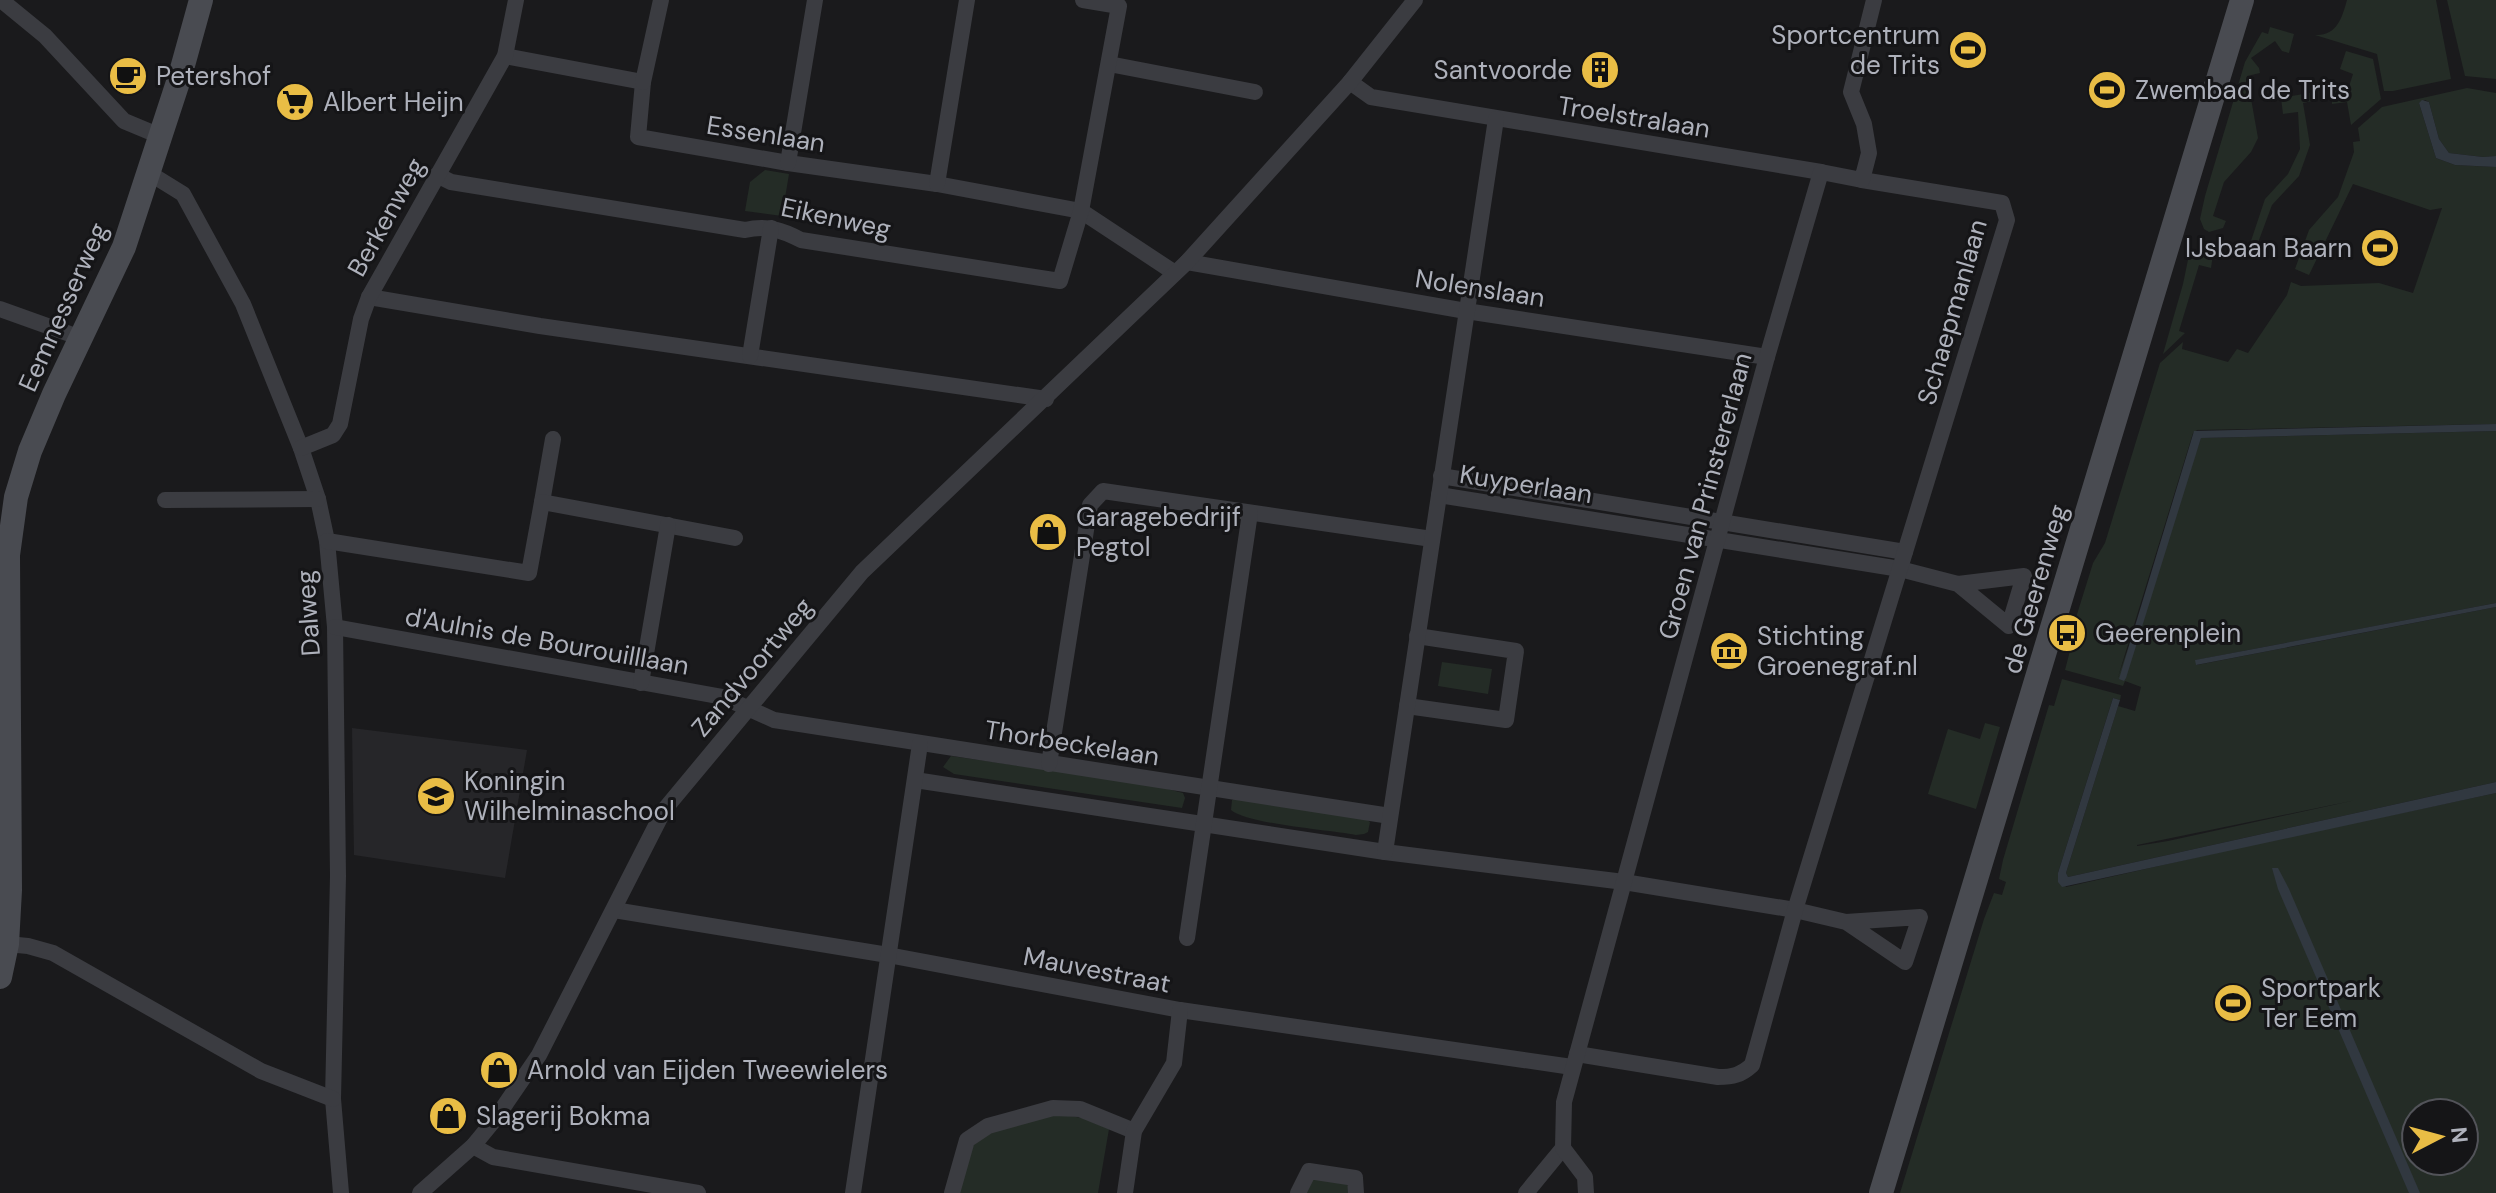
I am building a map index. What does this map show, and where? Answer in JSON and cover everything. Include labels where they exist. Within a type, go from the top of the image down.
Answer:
[{"type":"main road","name":"Eemnesserweg","points":[[0,977],[7,944],[5,626],[8,555],[16,497],[30,451],[124,247],[201,0]]},
{"type":"main road","name":"de Geerenweg","points":[[1881,1193],[2242,0]]},
{"type":"street","points":[[1,0],[45,36],[124,121],[160,136]]},
{"type":"street","name":"Berkenweg","points":[[301,448],[333,435],[340,424],[361,319],[369,297],[505,56],[516,0]]},
{"type":"street","points":[[505,56],[643,82],[661,0]]},
{"type":"street","points":[[788,163],[815,0]]},
{"type":"street","points":[[937,184],[967,0]]},
{"type":"street","points":[[1083,0],[1119,6],[1081,211],[1181,268]]},
{"type":"street","name":"Zandvoortweg","points":[[420,1193],[473,1146],[539,1055],[664,810],[748,708],[862,572],[1181,268],[1350,82],[1415,0]]},
{"type":"street","points":[[1821,172],[1862,180],[1869,153],[1864,124],[1851,92],[1874,0]]},
{"type":"street","points":[[1109,64],[1255,92]]},
{"type":"street","name":"Essenlaan","points":[[643,82],[638,137],[937,184],[1081,211]]},
{"type":"street","name":"Troelstralaan","points":[[1350,82],[1371,97],[1821,172]]},
{"type":"street","points":[[1441,476],[1496,119]]},
{"type":"street","name":"Groen van Prinstererlaan","points":[[1563,1148],[1564,1102],[1574,1060],[1767,357],[1821,172]]},
{"type":"street","name":"Dalweg","points":[[149,173],[183,194],[243,304],[301,448],[318,499],[327,541],[335,627],[338,876],[333,1099],[341,1193]]},
{"type":"street","name":"Eikenweg","points":[[437,175],[451,182],[745,230],[760,226],[784,231],[801,240],[1060,281],[1081,211]]},
{"type":"street","name":"Schaepmanlaan","points":[[1752,1065],[1795,910],[2007,220],[2002,203],[1862,180]]},
{"type":"street","points":[[750,356],[771,228]]},
{"type":"street","name":"Nolenslaan","points":[[1181,268],[1767,357]]},
{"type":"street","points":[[369,297],[540,326],[1046,399]]},
{"type":"street","points":[[0,309],[81,338]]},
{"type":"street","points":[[327,541],[529,573],[553,439]]},
{"type":"street","name":"Kuyperlaan","points":[[1900,569],[1721,530],[1441,476],[1439,495],[1721,530],[1905,552]]},
{"type":"street","points":[[1049,764],[1090,505],[1103,491],[1432,539]]},
{"type":"street","points":[[1385,852],[1439,495]]},
{"type":"street","points":[[165,500],[318,499]]},
{"type":"street","points":[[542,502],[735,538]]},
{"type":"street","points":[[1187,938],[1250,513]]},
{"type":"street","points":[[641,683],[668,525]]},
{"type":"street","points":[[1900,569],[1958,584]]},
{"type":"street","name":"d'Aulnis de Bourouilllaan","points":[[335,627],[723,697],[748,708]]},
{"type":"street","points":[[1407,706],[1506,720],[1516,651],[1417,636]]},
{"type":"street","name":"Thorbeckelaan","points":[[748,708],[774,720],[1390,816]]},
{"type":"street","points":[[853,1193],[920,744]]},
{"type":"street","points":[[915,780],[1385,852],[1624,882],[1795,910],[1846,922]]},
{"type":"street","name":"Mauvestraat","points":[[614,910],[888,955],[1180,1010],[1718,1077],[1732,1077],[1752,1065]]},
{"type":"street","points":[[7,944],[53,953],[261,1071],[333,1099]]},
{"type":"street","points":[[1125,1193],[1134,1131],[1174,1063],[1180,1010]]},
{"type":"street","points":[[952,1193],[967,1140],[988,1126],[1053,1108],[1080,1109],[1134,1131]]},
{"type":"street","points":[[473,1146],[493,1157],[698,1193]]},
{"type":"street","points":[[1526,1193],[1563,1148],[1585,1177],[1586,1193]]},
{"type":"street","points":[[1298,1193],[1309,1171],[1355,1178],[1356,1193]]},
{"type":"shaded area","points":[[2347,0],[2436,0],[2451,79],[2384,91],[2377,54],[2315,35],[2333,29]]},
{"type":"shaded area","points":[[2447,0],[2496,0],[2496,79],[2465,76]]},
{"type":"shaded area","points":[[2270,27],[2294,34],[2289,53],[2282,51],[2275,41],[2251,58],[2260,73],[2247,76],[2258,138],[2251,152],[2224,182],[2213,216],[2226,221],[2223,228],[2209,232],[2204,229],[2200,219],[2205,196],[2245,62],[2262,32],[2268,34]]},
{"type":"shaded area","points":[[2346,51],[2373,59],[2381,99],[2351,125],[2347,102],[2332,104],[2332,90],[2347,93],[2353,74],[2340,69]]},
{"type":"shaded area","points":[[2467,88],[2496,93],[2496,156],[2449,153],[2439,139],[2429,102],[2419,103],[2436,158],[2455,165],[2496,167],[2496,424],[2197,430],[2193,433],[2118,677],[2201,438],[2496,431],[2496,603],[2196,660],[2197,665],[2496,607],[2496,782],[2068,877],[2066,873],[2118,706],[2135,711],[2141,687],[2125,681],[2123,686],[2065,670],[2072,643],[2069,640],[2093,563],[2105,543],[2160,363],[2183,342],[2182,349],[2228,362],[2237,349],[2248,353],[2287,295],[2291,282],[2301,286],[2379,283],[2413,293],[2442,208],[2430,210],[2353,184],[2309,275],[2295,269],[2309,230],[2338,197],[2354,152],[2353,142],[2360,141],[2358,128],[2382,107]],"holes":[[[2356,800],[2168,841],[2137,846]]]},
{"type":"shaded area","points":[[2315,92],[2317,100],[2303,103],[2310,145],[2299,176],[2272,205],[2252,259],[2246,256],[2265,199],[2288,174],[2300,149],[2298,112],[2283,114],[2281,98]]},
{"type":"shaded area","points":[[2422,100],[2429,102],[2439,139],[2449,153],[2496,156],[2496,167],[2455,165],[2436,158],[2419,103]]},
{"type":"shaded area","points":[[765,170],[789,174],[782,216],[745,211],[750,182]]},
{"type":"shaded area","points":[[2201,248],[2213,254],[2211,268],[2199,265],[2179,331],[2185,333],[2163,354],[2189,255]]},
{"type":"shaded area","points":[[2496,424],[2496,431],[2201,438],[2126,678],[2124,681],[2119,679],[2194,431]]},
{"type":"shaded area","points":[[2496,603],[2496,607],[2196,665],[2195,660]]},
{"type":"shaded area","points":[[1442,662],[1492,669],[1488,694],[1438,686]]},
{"type":"shaded area","name":"Sportpark Ter Eem","points":[[2062,679],[2121,695],[2120,700],[2113,698],[2058,873],[2066,887],[2496,793],[2496,1193],[1900,1193],[1984,919],[1994,893],[2002,895],[2006,882],[1999,879],[2003,860],[2049,705],[2054,706]]},
{"type":"shaded area","points":[[2113,698],[2120,700],[2066,873],[2068,877],[2496,782],[2496,793],[2062,887],[2058,882],[2058,873]]},
{"type":"shaded area","points":[[1985,723],[2000,727],[1976,809],[1928,794],[1948,729],[1980,739]]},
{"type":"shaded area","name":"Koningin Wilhelminaschool","points":[[352,728],[527,750],[505,878],[354,855]]},
{"type":"shaded area","points":[[951,756],[1148,784],[1183,793],[1185,798],[1182,808],[954,774],[943,767]]},
{"type":"shaded area","points":[[1237,797],[1365,818],[1370,822],[1368,832],[1356,835],[1254,819],[1231,810],[1232,800]]},
{"type":"shaded area","points":[[2272,868],[2278,868],[2289,889],[2400,1147],[2400,1172],[2278,889]]},
{"type":"shaded area","points":[[1062,1115],[1083,1118],[1109,1129],[1098,1193],[959,1193],[969,1155],[977,1141],[998,1128]]},
{"type":"shaded area","points":[[1312,1177],[1344,1182],[1352,1193],[1304,1193]]},
{"type":"shaded area","points":[[2402,1177],[2413,1177],[2420,1193],[2409,1193]]},
{"type":"place","name":"Sportcentrum de Trits","points":[[1968,50]]},
{"type":"place","name":"Santvoorde","points":[[1600,70]]},
{"type":"place","name":"Petershof","points":[[128,76]]},
{"type":"place","name":"Zwembad de Trits","points":[[2107,90]]},
{"type":"place","name":"Albert Heijn","points":[[295,102]]},
{"type":"place","name":"IJsbaan Baarn","points":[[2380,248]]},
{"type":"place","name":"Garagebedrijf Pegtol","points":[[1048,532]]},
{"type":"place","name":"Geerenplein","points":[[2067,633]]},
{"type":"place","name":"Stichting Groenegraf.nl","points":[[1729,651]]},
{"type":"place","name":"Koningin Wilhelminaschool","points":[[436,796]]},
{"type":"place","name":"Sportpark Ter Eem","points":[[2233,1003]]},
{"type":"place","name":"Arnold van Eijden Tweewielers","points":[[499,1070]]},
{"type":"place","name":"Slagerij Bokma","points":[[448,1116]]}]
